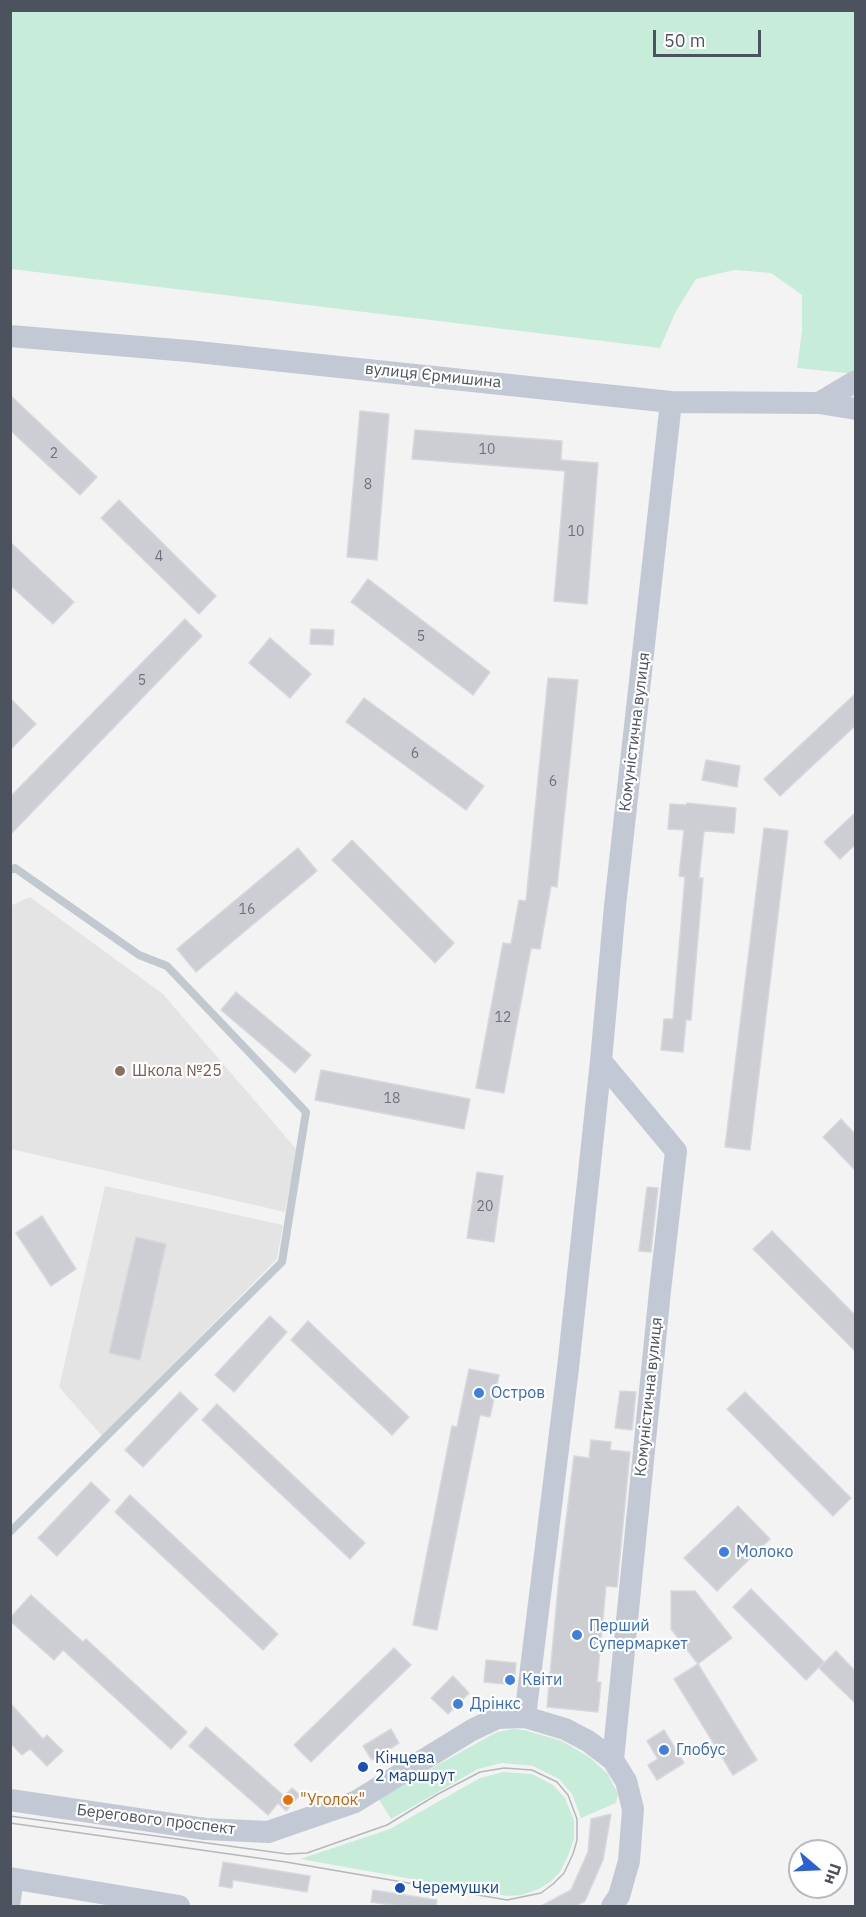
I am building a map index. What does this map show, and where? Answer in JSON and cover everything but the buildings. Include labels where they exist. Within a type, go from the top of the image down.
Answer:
[{"type":"street","name":"вулиця Єрмишина","points":[[10,336],[257,358],[671,402],[819,403],[855,409]]},
{"type":"street","points":[[819,403],[855,381]]},
{"type":"street","name":"Комуністична вулиця","points":[[525,1717],[566,1379],[601,1061],[615,906],[671,402]]},
{"type":"street","name":"Комуністична вулиця","points":[[601,1061],[676,1151],[613,1760]]},
{"type":"street","name":"Берегового проспект","points":[[10,1800],[205,1829],[268,1832],[355,1802],[472,1730],[497,1718],[525,1717],[565,1729],[588,1741],[613,1760],[626,1781],[633,1809],[629,1862],[619,1896],[612,1906]]},
{"type":"street","points":[[12,1906],[13,1878],[179,1906]]},
{"type":"lane","points":[[10,870],[15,868],[139,955],[167,966],[306,1112],[282,1262],[11,1530]]},
{"type":"shaded area","name":"Школа №25","points":[[30,897],[163,994],[298,1151],[285,1212],[11,1149],[10,906]]},
{"type":"shaded area","points":[[105,1186],[283,1225],[277,1259],[102,1436],[59,1387]]},
{"type":"green space","points":[[11,11],[855,11],[855,374],[797,368],[802,331],[802,295],[771,273],[734,270],[696,279],[676,311],[660,348],[11,269]]},
{"type":"green space","points":[[513,1729],[562,1741],[589,1757],[608,1774],[618,1794],[616,1803],[581,1818],[572,1794],[559,1779],[533,1766],[502,1763],[478,1769],[391,1819],[378,1798],[497,1732]]},
{"type":"green space","points":[[503,1772],[532,1774],[553,1785],[565,1798],[574,1820],[574,1839],[560,1872],[539,1889],[522,1895],[507,1896],[300,1859],[390,1829],[480,1778]]},
{"type":"tram line","points":[[10,1816],[287,1854],[307,1853],[387,1825],[480,1772],[504,1768],[532,1770],[557,1782],[568,1795],[577,1819],[577,1840],[564,1873],[553,1884],[541,1893],[507,1900],[286,1862],[10,1823]]},
{"type":"place","name":"Школа №25","points":[[120,1071]]},
{"type":"place","name":"Остров","points":[[479,1393]]},
{"type":"place","name":"Молоко","points":[[724,1552]]},
{"type":"place","name":"Перший Супермаркет","points":[[577,1635]]},
{"type":"place","name":"Квіти","points":[[510,1680]]},
{"type":"place","name":"Дрінкс","points":[[458,1704]]},
{"type":"place","name":"Глобус","points":[[664,1750]]},
{"type":"place","name":"Кінцева 2 маршрут","points":[[363,1767]]},
{"type":"place","name":"\"Уголок\"","points":[[288,1800]]},
{"type":"place","name":"Черемушки","points":[[400,1888]]}]
